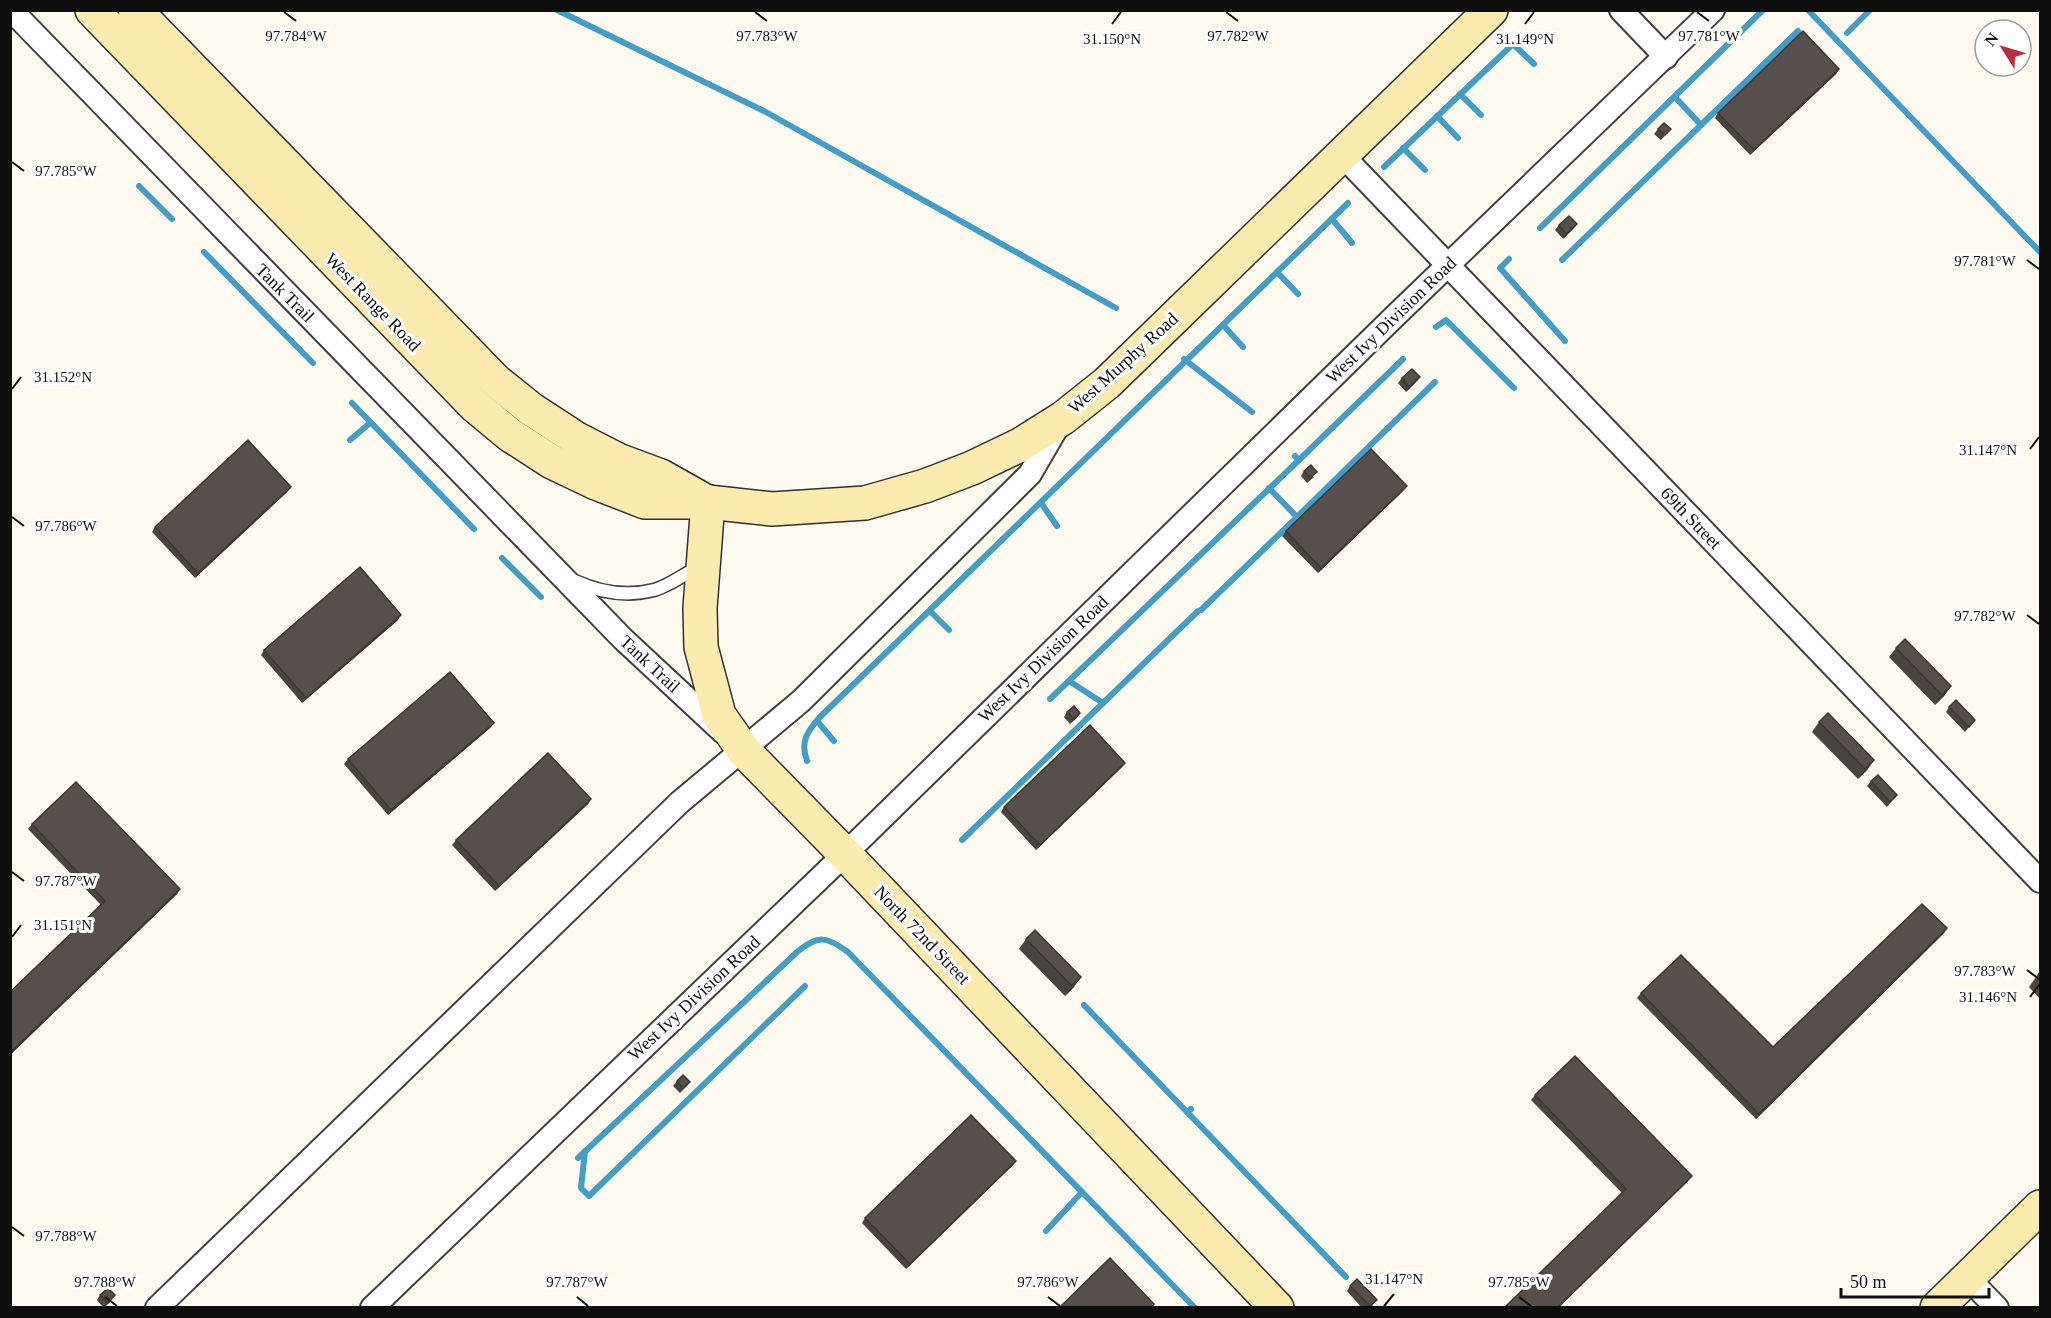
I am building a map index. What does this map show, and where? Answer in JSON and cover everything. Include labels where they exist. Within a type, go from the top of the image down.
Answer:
[{"type":"street","name":"Tank Trail","points":[[11,10],[623,639],[744,751]]},
{"type":"street","name":"West Range Road","points":[[92,10],[441,373],[510,435],[552,462],[596,483],[645,502],[708,502],[772,509],[865,503],[925,486],[972,468],[1020,445],[1063,417]]},
{"type":"street","name":"West Range Road","points":[[135,10],[496,381],[531,410],[577,439],[618,460],[661,476],[708,502]]},
{"type":"street","name":"West Murphy Road","points":[[157,1308],[680,802],[744,751],[801,701],[1030,474],[1063,417],[1107,383],[1491,10]]},
{"type":"street","points":[[1621,10],[1666,57]]},
{"type":"street","name":"West Ivy Division Road","points":[[372,1308],[845,854],[1448,265],[1713,10]]},
{"type":"street","name":"69th Street","points":[[1342,155],[2040,881]]},
{"type":"street","name":"North 72nd Street","points":[[708,502],[703,564],[701,647],[719,715],[744,751],[1277,1308]]},
{"type":"street","points":[[1937,1308],[2040,1207]]},
{"type":"street","points":[[1968,1278],[1997,1308]]},
{"type":"lane","name":"Tank Trail","points":[[559,574],[590,588],[617,593],[655,590],[703,564]]},
{"type":"building","points":[[1803,31],[1839,69],[1754,150],[1718,113]]},
{"type":"building","points":[[1664,123],[1671,129],[1665,135],[1658,129]]},
{"type":"building","points":[[1569,216],[1577,224],[1566,234],[1559,225]]},
{"type":"building","points":[[1412,369],[1420,377],[1409,387],[1402,378]]},
{"type":"building","points":[[248,440],[291,487],[198,573],[155,527]]},
{"type":"building","points":[[1371,449],[1407,486],[1321,568],[1286,531]]},
{"type":"building","points":[[1311,465],[1317,472],[1310,478],[1304,471]]},
{"type":"building","points":[[360,567],[401,615],[306,698],[264,650]]},
{"type":"building","points":[[1905,639],[1951,686],[1942,695],[1896,648]]},
{"type":"building","points":[[450,672],[494,723],[391,810],[348,759]]},
{"type":"building","points":[[1956,700],[1975,720],[1969,727],[1949,707]]},
{"type":"building","points":[[1074,706],[1080,713],[1074,719],[1067,712]]},
{"type":"building","points":[[1828,713],[1874,760],[1865,769],[1819,722]]},
{"type":"building","points":[[1090,725],[1125,763],[1040,845],[1004,807]]},
{"type":"building","points":[[548,753],[591,799],[499,886],[456,840]]},
{"type":"building","points":[[1878,775],[1897,795],[1890,802],[1871,781]]},
{"type":"building","points":[[76,782],[180,889],[10,1053],[10,992],[105,901],[32,824]]},
{"type":"building","points":[[1922,904],[1947,928],[1759,1114],[1641,993],[1681,955],[1773,1047]]},
{"type":"building","points":[[1035,930],[1081,977],[1072,986],[1026,939]]},
{"type":"building","points":[[1575,1056],[1692,1176],[1557,1308],[1504,1308],[1626,1189],[1535,1095]]},
{"type":"building","points":[[683,1075],[690,1082],[683,1088],[677,1081]]},
{"type":"building","points":[[971,1115],[1016,1161],[910,1264],[865,1218]]},
{"type":"building","points":[[1110,1258],[1154,1304],[1151,1308],[1059,1308]]},
{"type":"building","points":[[1357,1279],[1377,1300],[1370,1306],[1350,1286]]},
{"type":"building","points":[[108,1288],[115,1295],[108,1303],[100,1295]]},
{"type":"waterway","points":[[557,10],[764,111],[1116,308]]},
{"type":"waterway","points":[[1540,228],[1763,10]]},
{"type":"waterway","points":[[1808,10],[2040,252]]},
{"type":"waterway","points":[[1847,33],[1870,10]]},
{"type":"waterway","points":[[1701,125],[1798,31]]},
{"type":"waterway","points":[[1384,167],[1513,44],[1534,64]]},
{"type":"waterway","points":[[1460,94],[1481,115]]},
{"type":"waterway","points":[[1562,260],[1701,125],[1675,97]]},
{"type":"waterway","points":[[1437,116],[1458,138]]},
{"type":"waterway","points":[[1403,148],[1425,170]]},
{"type":"waterway","points":[[139,186],[172,219]]},
{"type":"waterway","points":[[807,761],[804,748],[806,738],[819,718],[1348,203]]},
{"type":"waterway","points":[[1332,219],[1352,243]]},
{"type":"waterway","points":[[204,252],[313,363]]},
{"type":"waterway","points":[[1509,259],[1500,268],[1565,341]]},
{"type":"waterway","points":[[1277,272],[1298,294]]},
{"type":"waterway","points":[[1436,327],[1446,320],[1514,388]]},
{"type":"waterway","points":[[1223,325],[1243,347]]},
{"type":"waterway","points":[[1184,359],[1252,412]]},
{"type":"waterway","points":[[1295,456],[1299,460],[1403,359]]},
{"type":"waterway","points":[[1297,517],[1435,382]]},
{"type":"waterway","points":[[352,403],[474,529]]},
{"type":"waterway","points":[[350,440],[370,423]]},
{"type":"waterway","points":[[1050,699],[1299,460]]},
{"type":"waterway","points":[[1201,610],[1297,517],[1269,488]]},
{"type":"waterway","points":[[1041,503],[1057,526]]},
{"type":"waterway","points":[[502,558],[541,597]]},
{"type":"waterway","points":[[930,611],[949,630]]},
{"type":"waterway","points":[[1103,703],[1198,611]]},
{"type":"waterway","points":[[962,840],[1103,703],[1069,681]]},
{"type":"waterway","points":[[817,721],[834,741]]},
{"type":"waterway","points":[[578,1158],[797,952],[817,940],[828,940],[848,952],[1195,1308]]},
{"type":"waterway","points":[[585,1151],[581,1188],[589,1196],[805,986]]},
{"type":"waterway","points":[[1084,1005],[1187,1112],[1191,1109]]},
{"type":"waterway","points":[[1187,1112],[1346,1277]]},
{"type":"waterway","points":[[1046,1231],[1082,1192]]}]
